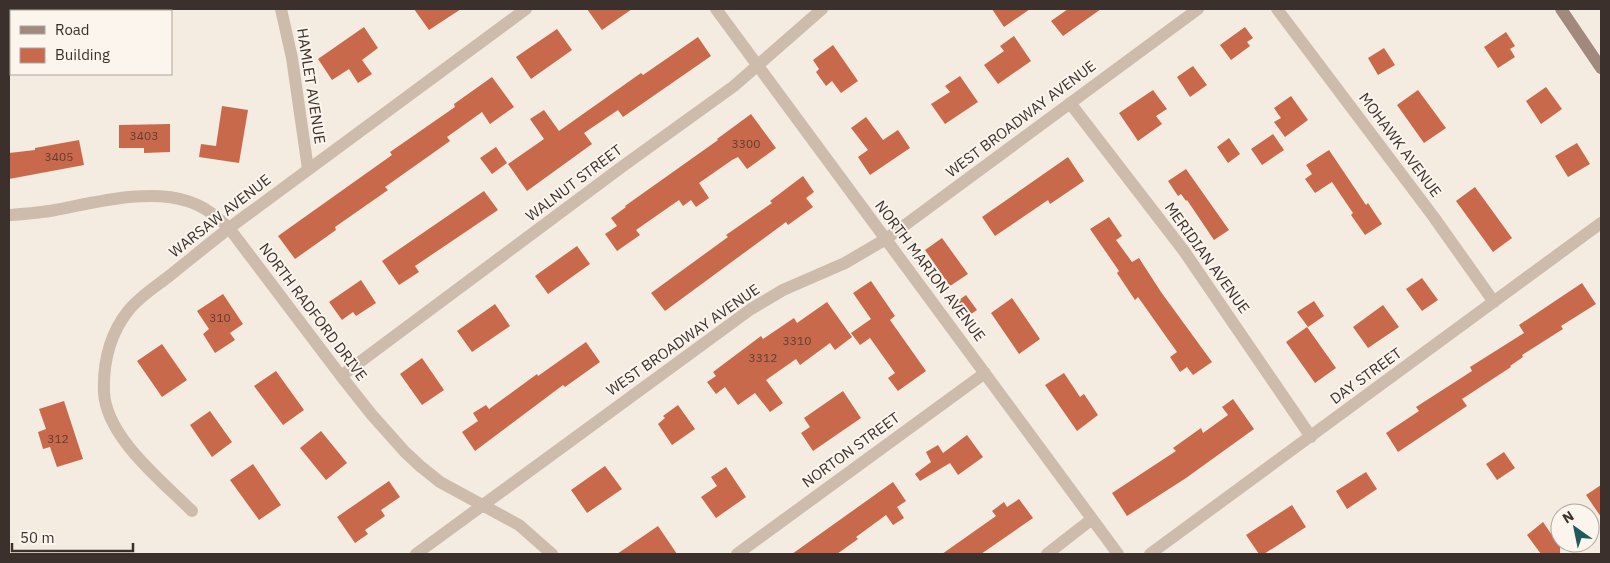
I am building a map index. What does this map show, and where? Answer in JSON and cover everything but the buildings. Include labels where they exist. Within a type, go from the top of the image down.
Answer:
[{"type":"main road","points":[[1561,9],[1601,68]]},
{"type":"street","name":"HAMLET AVENUE","points":[[281,9],[292,58],[308,169]]},
{"type":"street","name":"WARSAW AVENUE","points":[[192,511],[125,444],[114,428],[105,399],[105,366],[110,341],[119,323],[128,310],[229,228],[526,9]]},
{"type":"street","name":"NORTH MARION AVENUE","points":[[716,9],[1118,554]]},
{"type":"street","name":"WALNUT STREET","points":[[341,376],[623,166],[734,86],[822,9]]},
{"type":"street","name":"WEST BROADWAY AVENUE","points":[[416,554],[751,309],[783,290],[845,263],[886,239],[1198,9]]},
{"type":"street","name":"MOHAWK AVENUE","points":[[1277,9],[1433,216],[1494,302]]},
{"type":"street","name":"MERIDIAN AVENUE","points":[[1070,103],[1184,251],[1311,437]]},
{"type":"street","name":"NORTH RADFORD DRIVE","points":[[9,215],[130,197],[168,196],[202,207],[229,228],[372,415],[420,466],[440,482],[519,526],[552,554]]},
{"type":"street","name":"DAY STREET","points":[[1150,554],[1601,223]]},
{"type":"street","name":"NORTON STREET","points":[[737,554],[986,373]]},
{"type":"street","points":[[1047,554],[1092,519]]}]
